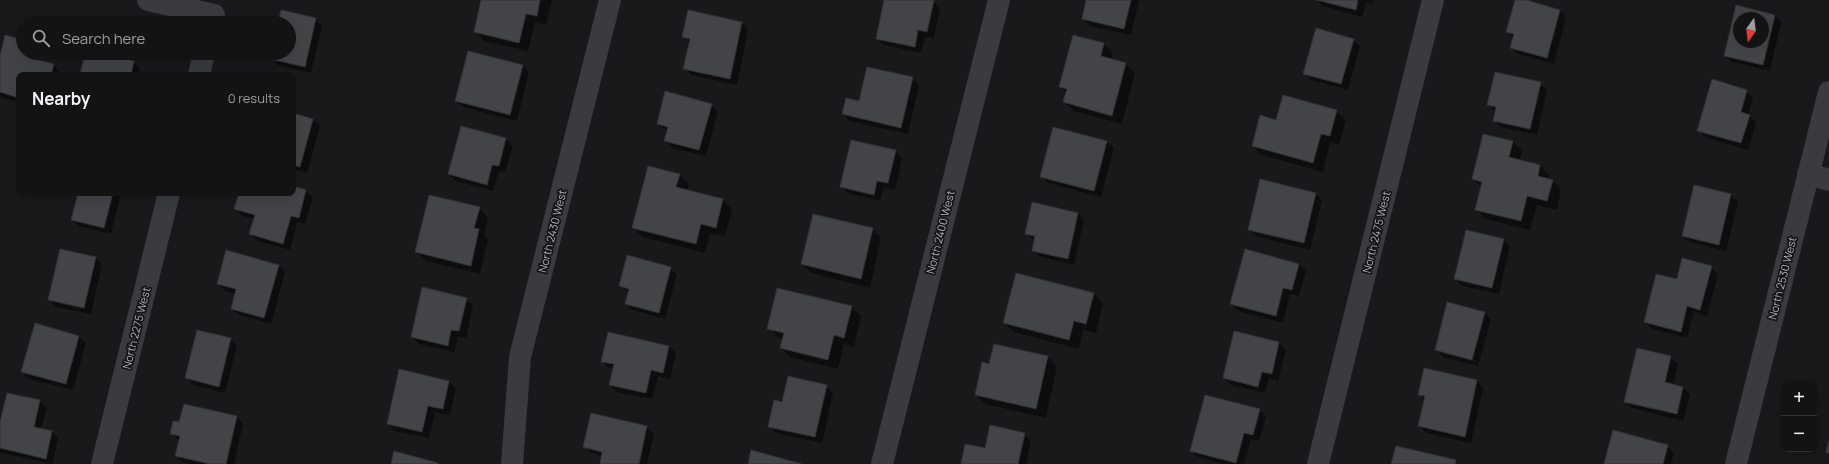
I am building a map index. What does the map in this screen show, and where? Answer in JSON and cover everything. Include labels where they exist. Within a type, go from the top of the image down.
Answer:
[{"type":"street","points":[[148,0],[214,13]]},
{"type":"street","name":"North 2430 West","points":[[512,464],[520,357],[610,0]]},
{"type":"street","name":"North 2400 West","points":[[882,464],[999,0]]},
{"type":"street","name":"North 2475 West","points":[[1318,464],[1433,0]]},
{"type":"street","points":[[200,72],[202,60]]},
{"type":"street","name":"North 2530 West","points":[[1736,464],[1829,92]]},
{"type":"street","points":[[1808,174],[1829,180]]},
{"type":"street","name":"North 2275 West","points":[[102,464],[168,196]]},
{"type":"building","points":[[481,0],[540,0],[537,16],[526,14],[519,43],[474,32]]},
{"type":"building","points":[[884,0],[934,0],[927,32],[918,30],[915,47],[876,39]]},
{"type":"building","points":[[1086,0],[1131,0],[1124,29],[1082,19]]},
{"type":"building","points":[[1317,0],[1358,0],[1356,10]]},
{"type":"building","points":[[1515,0],[1526,0],[1560,10],[1547,58],[1510,48],[1514,34],[1506,32]]},
{"type":"building","points":[[1736,5],[1763,12],[1734,12]]},
{"type":"building","points":[[281,10],[316,18],[305,67],[274,60],[296,60],[296,16],[280,16]]},
{"type":"building","points":[[688,10],[742,22],[730,79],[683,69],[690,39],[682,37]]},
{"type":"building","points":[[1769,13],[1775,15],[1769,40]]},
{"type":"building","points":[[1733,18],[1733,48],[1767,48],[1763,65],[1724,56]]},
{"type":"building","points":[[1316,28],[1354,39],[1341,84],[1303,74]]},
{"type":"building","points":[[5,35],[16,38],[16,60],[37,60],[54,64],[52,72],[16,72],[16,97],[0,92],[0,56]]},
{"type":"building","points":[[1073,35],[1104,43],[1101,56],[1126,63],[1112,116],[1063,102],[1067,89],[1059,87]]},
{"type":"building","points":[[468,51],[523,65],[510,115],[455,101]]},
{"type":"building","points":[[83,60],[134,61],[132,72],[81,72]]},
{"type":"building","points":[[867,67],[913,77],[901,128],[842,114],[846,98],[859,101]]},
{"type":"building","points":[[1495,72],[1541,82],[1530,129],[1493,121],[1496,107],[1487,105]]},
{"type":"building","points":[[1712,79],[1747,90],[1741,112],[1750,115],[1741,143],[1697,131]]},
{"type":"building","points":[[665,91],[712,104],[699,150],[664,141],[668,127],[657,124]]},
{"type":"building","points":[[1283,95],[1337,110],[1330,136],[1321,134],[1313,163],[1252,146],[1260,115],[1276,120]]},
{"type":"building","points":[[296,114],[313,119],[300,167],[296,166]]},
{"type":"building","points":[[461,126],[506,138],[499,166],[492,165],[487,185],[448,174]]},
{"type":"building","points":[[1053,127],[1107,141],[1094,191],[1040,177]]},
{"type":"building","points":[[1483,134],[1513,141],[1509,157],[1540,165],[1538,176],[1553,180],[1547,201],[1527,196],[1521,221],[1475,210],[1482,182],[1472,179]]},
{"type":"building","points":[[851,140],[896,150],[888,183],[877,181],[874,195],[840,187]]},
{"type":"building","points":[[648,166],[680,174],[676,187],[723,199],[716,228],[701,224],[696,244],[632,228]]},
{"type":"building","points":[[1260,179],[1316,193],[1304,243],[1248,230]]},
{"type":"building","points":[[1694,185],[1731,194],[1719,245],[1682,236]]},
{"type":"building","points":[[296,187],[306,190],[299,218],[291,216],[283,244],[249,234],[255,215],[234,209],[238,196],[296,196]]},
{"type":"building","points":[[429,195],[480,207],[474,228],[479,229],[471,266],[415,252]]},
{"type":"building","points":[[77,196],[112,196],[104,228],[71,220]]},
{"type":"building","points":[[1032,202],[1078,213],[1068,259],[1032,251],[1035,236],[1025,234]]},
{"type":"building","points":[[813,214],[873,228],[861,279],[801,264]]},
{"type":"building","points":[[1466,230],[1504,239],[1492,288],[1454,279]]},
{"type":"building","points":[[60,249],[96,257],[84,308],[48,300]]},
{"type":"building","points":[[1245,249],[1299,264],[1292,290],[1283,288],[1276,316],[1230,304]]},
{"type":"building","points":[[226,250],[279,265],[264,318],[231,309],[236,289],[217,284]]},
{"type":"building","points":[[627,255],[671,267],[659,313],[625,304],[629,289],[619,286]]},
{"type":"building","points":[[1682,258],[1712,266],[1700,310],[1687,306],[1681,332],[1644,322],[1656,274],[1677,279]]},
{"type":"building","points":[[1016,273],[1094,293],[1086,324],[1074,321],[1069,340],[1003,323]]},
{"type":"building","points":[[422,287],[467,298],[459,331],[451,330],[448,346],[411,337]]},
{"type":"building","points":[[777,288],[852,306],[844,338],[834,335],[828,360],[780,348],[784,333],[767,329]]},
{"type":"building","points":[[1447,302],[1485,312],[1472,360],[1435,350]]},
{"type":"building","points":[[35,323],[79,336],[66,384],[21,372]]},
{"type":"building","points":[[197,330],[231,338],[219,387],[185,378]]},
{"type":"building","points":[[1234,331],[1279,342],[1272,374],[1262,372],[1258,387],[1223,378]]},
{"type":"building","points":[[608,332],[669,346],[663,373],[651,370],[646,393],[609,385],[614,364],[601,362]]},
{"type":"building","points":[[994,344],[1048,356],[1036,409],[975,395],[982,362],[989,364]]},
{"type":"building","points":[[1637,348],[1671,356],[1665,382],[1683,387],[1677,414],[1624,402]]},
{"type":"building","points":[[1424,368],[1477,380],[1465,437],[1418,426],[1425,396],[1418,395]]},
{"type":"building","points":[[399,369],[449,381],[443,409],[428,406],[422,432],[387,424]]},
{"type":"building","points":[[788,376],[827,385],[815,437],[768,427],[774,400],[782,402]]},
{"type":"building","points":[[7,393],[40,400],[34,427],[52,431],[46,459],[0,448],[0,422]]},
{"type":"building","points":[[1205,395],[1260,409],[1253,435],[1244,433],[1236,463],[1190,451]]},
{"type":"building","points":[[184,404],[237,416],[226,464],[210,464],[175,456],[180,436],[170,434],[173,421],[179,422]]},
{"type":"building","points":[[591,413],[647,426],[639,464],[600,464],[602,452],[583,447]]},
{"type":"building","points":[[990,425],[1025,433],[1018,464],[961,464],[965,444],[985,448]]},
{"type":"building","points":[[1613,430],[1668,445],[1663,464],[1604,464]]},
{"type":"building","points":[[1829,441],[1829,453],[1826,452]]},
{"type":"building","points":[[1396,446],[1456,460],[1455,464],[1391,464]]},
{"type":"building","points":[[751,450],[802,464],[748,464]]},
{"type":"building","points":[[394,451],[438,463],[438,464],[391,464]]}]
